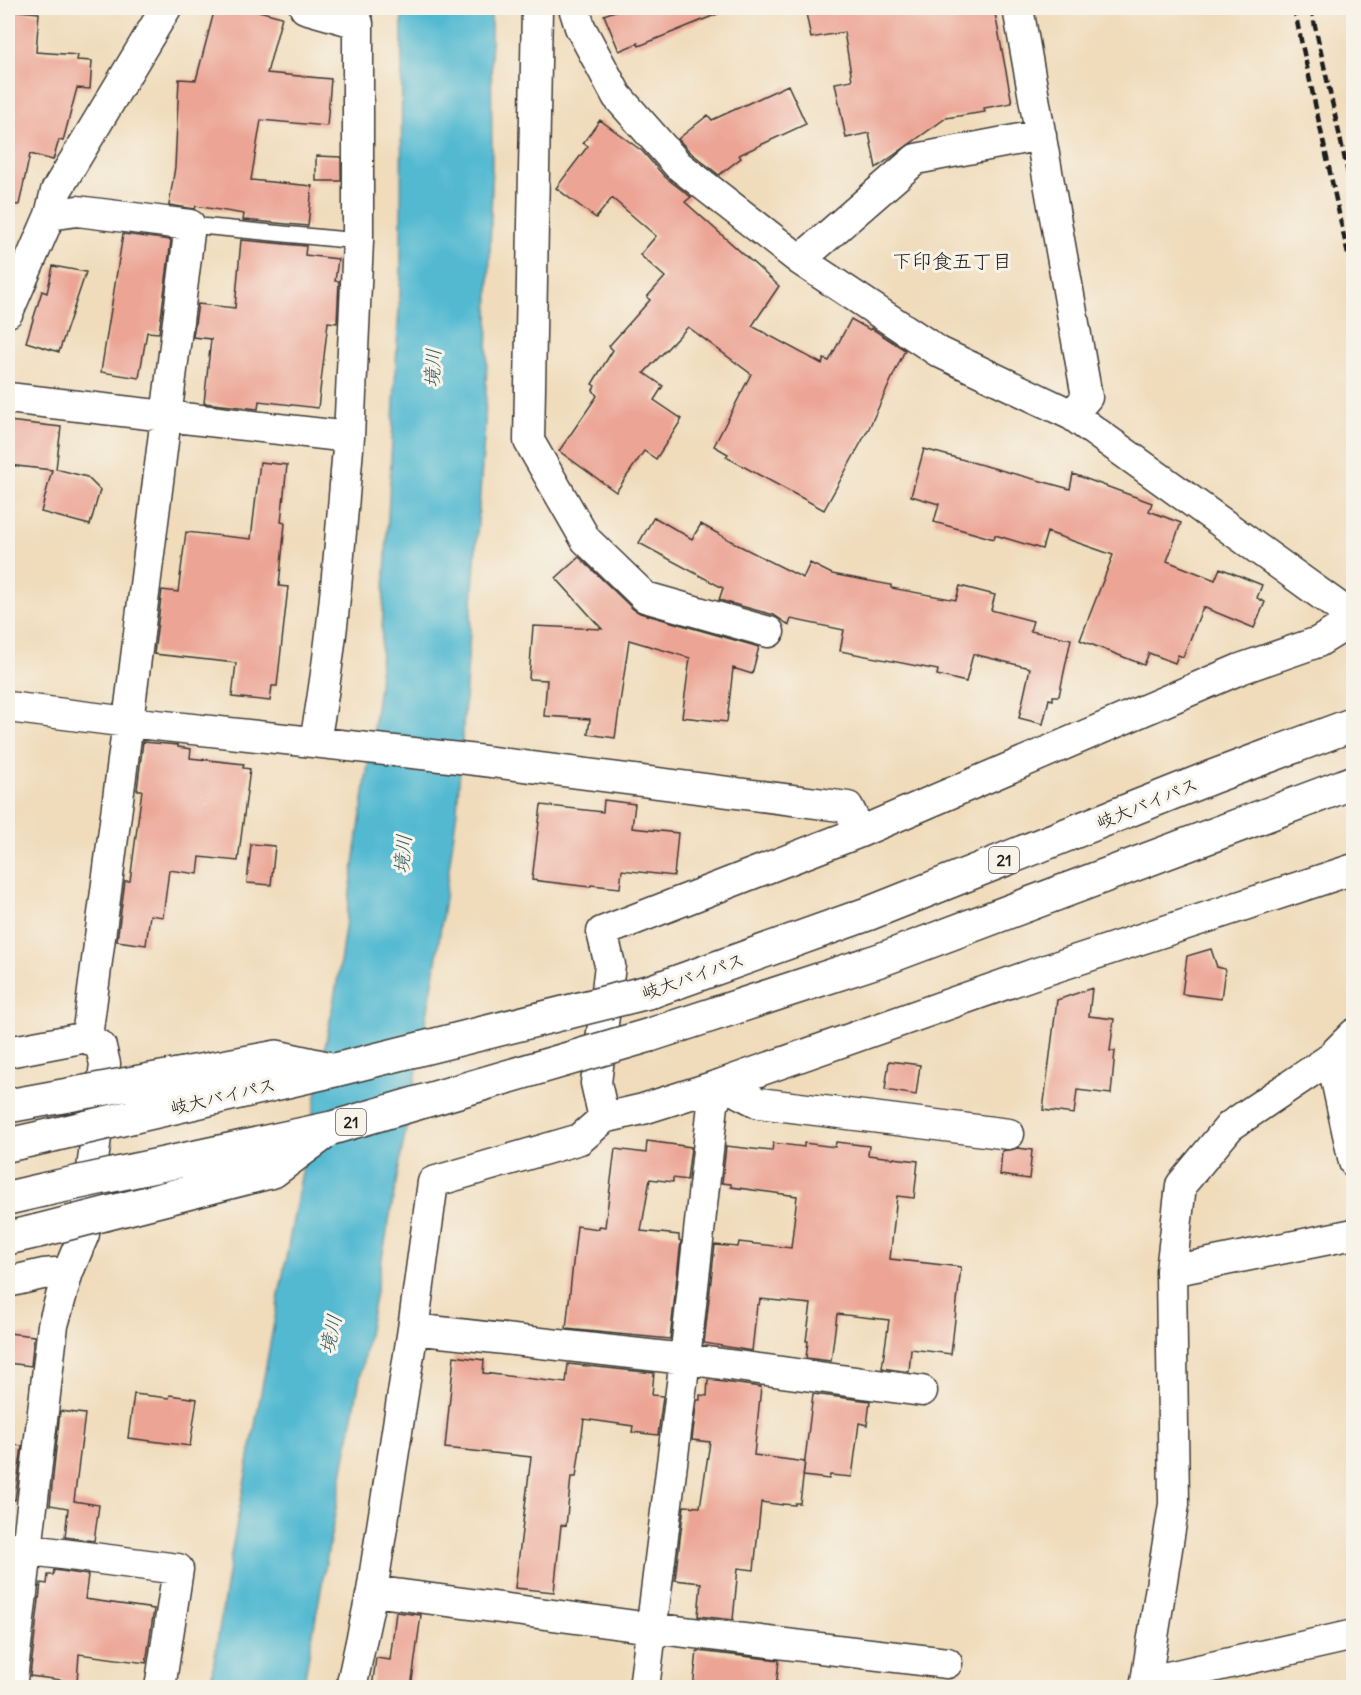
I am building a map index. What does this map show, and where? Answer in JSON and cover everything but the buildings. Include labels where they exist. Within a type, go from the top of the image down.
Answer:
[{"type":"highway","name":"岐大バイパス","points":[[8,1145],[335,1070],[652,991],[870,913],[1212,777],[1353,724]]},
{"type":"highway","name":"21","points":[[8,1198],[332,1128],[650,1035],[880,960],[1353,782]]},
{"type":"highway","name":"21","points":[[8,1106],[277,1057],[335,1070]]},
{"type":"highway","name":"21","points":[[23,1235],[273,1171],[332,1128]]},
{"type":"street","points":[[305,8],[358,23],[358,241],[349,437],[324,694],[327,743]]},
{"type":"street","points":[[537,8],[529,441],[586,540],[645,597],[769,632]]},
{"type":"street","points":[[574,8],[580,27],[617,96],[678,165],[800,260],[939,352],[1072,415],[1353,619],[1318,642],[1240,669],[860,832],[602,932],[610,966],[596,1083],[604,1118]]},
{"type":"street","points":[[1018,8],[1087,397],[1072,415]]},
{"type":"street","points":[[8,312],[50,215],[56,190],[157,10]]},
{"type":"street","points":[[800,260],[916,159],[1041,135]]},
{"type":"street","points":[[50,215],[77,211],[190,225],[87,1037]]},
{"type":"street","points":[[8,398],[349,437]]},
{"type":"street","points":[[8,707],[468,759],[848,807],[860,832]]},
{"type":"street","points":[[351,1688],[372,1591],[413,1329],[433,1182],[580,1139],[604,1118],[643,1109],[722,1084],[1034,974],[1353,869]]},
{"type":"street","points":[[1353,1034],[1328,1060],[1230,1126],[1181,1185],[1170,1271],[1174,1504],[1146,1685],[1353,1635]]},
{"type":"street","points":[[8,1052],[87,1037],[101,1047],[105,1064],[84,1234],[68,1272],[53,1324],[17,1549],[11,1688]]},
{"type":"street","points":[[1328,1060],[1336,1079],[1353,1162]]},
{"type":"street","points":[[722,1084],[759,1103],[1009,1134]]},
{"type":"street","points":[[645,1688],[713,1105],[722,1084]]},
{"type":"street","points":[[1170,1271],[1353,1234]]},
{"type":"street","points":[[8,1282],[43,1274],[68,1272]]},
{"type":"street","points":[[413,1329],[685,1359],[922,1391]]},
{"type":"street","points":[[17,1549],[178,1569],[160,1688]]},
{"type":"street","points":[[372,1591],[651,1628],[947,1663]]},
{"type":"lane","points":[[190,225],[358,241]]},
{"type":"water","name":"境川","points":[[402,8],[491,8],[492,183],[485,424],[457,810],[434,977],[303,1687],[210,1688],[231,1555],[338,977],[379,687],[401,271]]},
{"type":"railway","points":[[1294,8],[1354,282]]},
{"type":"railway","points":[[1311,8],[1354,200]]},
{"type":"district","name":"下印食五丁目","points":[[952,260]]}]
